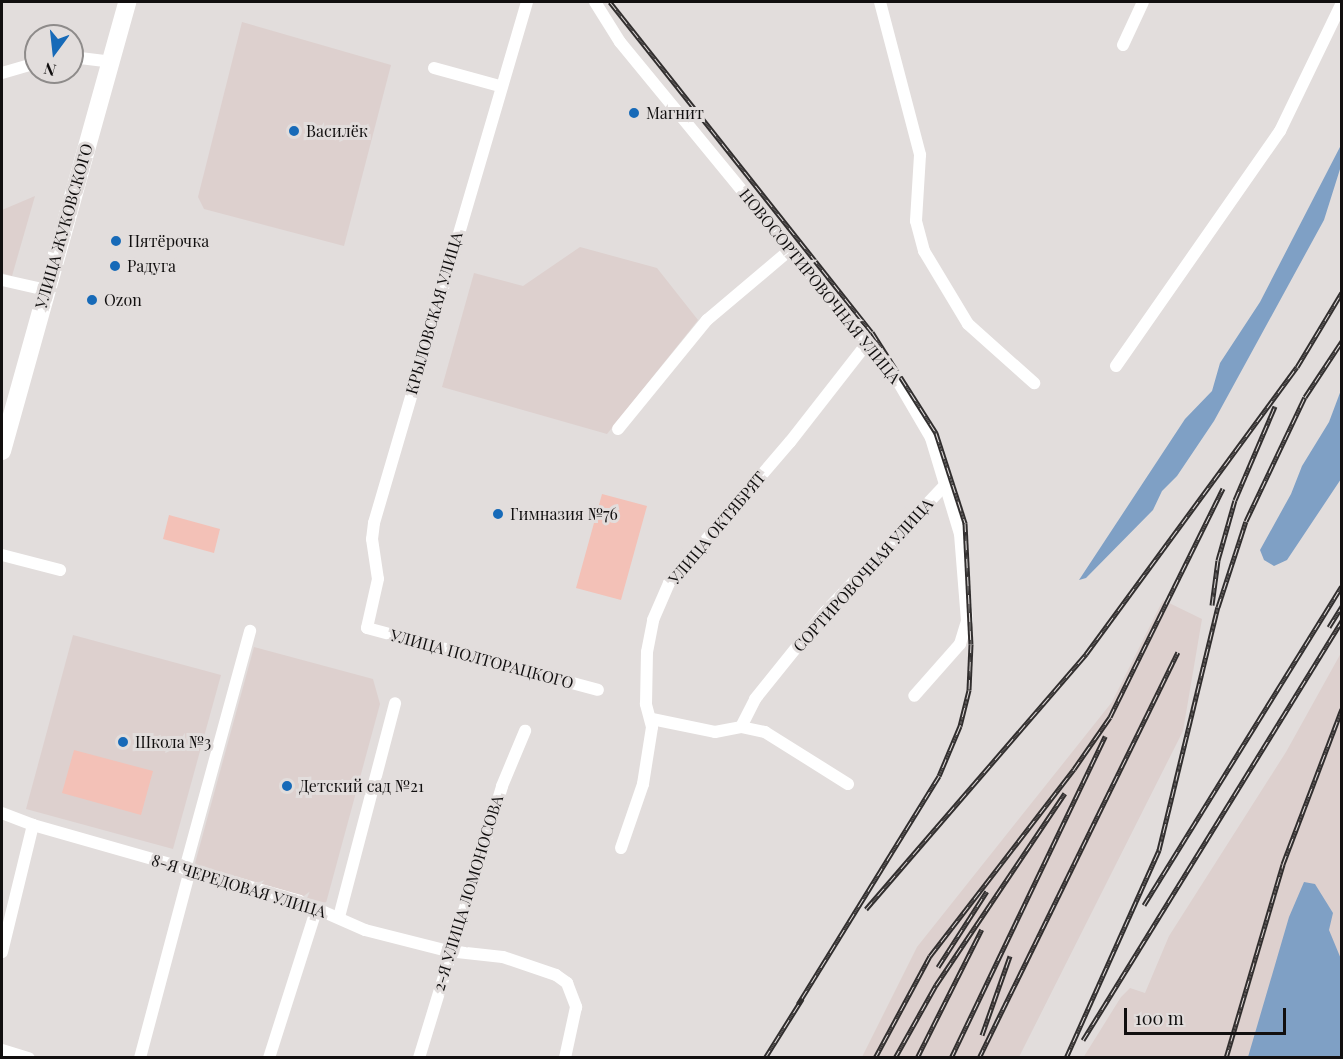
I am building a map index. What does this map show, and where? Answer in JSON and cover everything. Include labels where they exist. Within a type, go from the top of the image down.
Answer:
[{"type":"street","name":"УЛИЦА ЖУКОВСКОГО","points":[[2,451],[127,2]]},
{"type":"street","name":"КРЫЛОВСКАЯ УЛИЦА","points":[[367,628],[378,579],[372,540],[374,523],[500,86],[527,2]]},
{"type":"street","name":"НОВОСОРТИРОВОЧНАЯ УЛИЦА","points":[[595,2],[620,42],[896,378],[931,438],[947,483],[965,575],[965,633],[960,644],[914,696]]},
{"type":"street","points":[[880,2],[920,155],[916,221],[924,251],[968,324],[1034,383]]},
{"type":"street","points":[[1123,45],[1143,2]]},
{"type":"street","points":[[1116,366],[1280,131],[1341,3]]},
{"type":"street","points":[[84,59],[111,62]]},
{"type":"street","points":[[2,73],[24,67]]},
{"type":"street","points":[[434,68],[500,86]]},
{"type":"street","points":[[618,429],[707,320],[791,249]]},
{"type":"street","points":[[2,280],[46,290]]},
{"type":"street","name":"УЛИЦА ОКТЯБРЯТ","points":[[621,848],[643,784],[651,718],[646,704],[647,652],[653,620],[669,583],[790,442],[868,342]]},
{"type":"street","name":"СОРТИРОВОЧНАЯ УЛИЦА","points":[[741,727],[754,699],[825,612],[947,483]]},
{"type":"street","points":[[2,555],[60,570]]},
{"type":"street","name":"УЛИЦА ПОЛТОРАЦКОГО","points":[[367,628],[598,690]]},
{"type":"street","points":[[140,1058],[250,632]]},
{"type":"street","points":[[339,917],[395,703]]},
{"type":"street","points":[[651,718],[715,732],[741,727],[765,732],[848,784]]},
{"type":"street","name":"2-Я УЛИЦА ЛОМОНОСОВА","points":[[419,1058],[448,951],[502,786],[525,731]]},
{"type":"street","name":"8-Я ЧЕРЕДОВАЯ УЛИЦА","points":[[2,813],[33,825],[317,908],[365,930],[448,951],[503,957],[556,975],[572,994],[575,1022],[565,1058]]},
{"type":"street","points":[[2,952],[33,825]]},
{"type":"street","points":[[269,1058],[317,908]]},
{"type":"street","points":[[2,1050],[29,1058]]},
{"type":"shaded area","name":"Василёк","points":[[242,22],[391,65],[344,246],[204,209],[198,197]]},
{"type":"shaded area","points":[[35,196],[12,276],[2,273],[2,210]]},
{"type":"shaded area","points":[[580,247],[657,268],[698,320],[607,434],[442,387],[474,273],[523,286]]},
{"type":"shaded area","points":[[602,494],[647,506],[621,600],[576,588]]},
{"type":"shaded area","points":[[169,515],[220,529],[214,553],[163,539]]},
{"type":"shaded area","points":[[1163,600],[1202,619],[1183,731],[1019,1057],[862,1057],[917,947],[1112,702]]},
{"type":"shaded area","name":"Школа №3","points":[[73,635],[221,675],[173,849],[26,809]]},
{"type":"shaded area","name":"Детский сад №21","points":[[254,647],[373,679],[380,704],[326,903],[194,867]]},
{"type":"shaded area","points":[[1341,653],[1341,1057],[1083,1058],[1121,997],[1130,988],[1145,993],[1169,936],[1286,752]]},
{"type":"shaded area","points":[[74,750],[153,771],[141,815],[62,793]]},
{"type":"water","points":[[1341,145],[1341,166],[1324,220],[1214,421],[1177,476],[1162,491],[1153,510],[1086,578],[1079,580],[1185,419],[1212,391],[1220,363],[1260,302]]},
{"type":"water","points":[[1341,390],[1341,479],[1287,560],[1274,566],[1264,560],[1260,550],[1291,494],[1302,466],[1329,422]]},
{"type":"water","points":[[1304,882],[1315,884],[1333,913],[1329,930],[1341,959],[1341,1057],[1248,1057],[1289,917]]},
{"type":"railway","points":[[610,2],[872,332],[936,433],[965,523],[971,644],[969,690],[960,726],[939,776],[798,1004]]},
{"type":"railway","points":[[866,909],[1086,654],[1297,367],[1342,292]]},
{"type":"railway","points":[[1066,1058],[1159,850],[1218,607],[1246,521],[1305,397],[1342,341]]},
{"type":"railway","points":[[1212,605],[1218,560],[1235,500],[1275,406]]},
{"type":"railway","points":[[875,1058],[930,956],[1074,769],[1110,717],[1223,488]]},
{"type":"railway","points":[[1144,905],[1342,586]]},
{"type":"railway","points":[[1329,627],[1342,606]]},
{"type":"railway","points":[[1083,1040],[1342,621]]},
{"type":"railway","points":[[979,1058],[1178,652]]},
{"type":"railway","points":[[1226,1058],[1283,864],[1342,709]]},
{"type":"railway","points":[[951,1058],[1105,736]]},
{"type":"railway","points":[[895,1058],[936,985],[1065,793]]},
{"type":"railway","points":[[938,967],[987,891]]},
{"type":"railway","points":[[917,1058],[982,929]]},
{"type":"railway","points":[[982,1035],[1010,956]]},
{"type":"railway","points":[[765,1058],[802,999]]},
{"type":"place","name":"Магнит","points":[[634,113]]},
{"type":"place","name":"Василёк","points":[[294,131]]},
{"type":"place","name":"Пятёрочка","points":[[116,241]]},
{"type":"place","name":"Радуга","points":[[115,266]]},
{"type":"place","name":"Ozon","points":[[92,300]]},
{"type":"place","name":"Гимназия №76","points":[[498,514]]},
{"type":"place","name":"Школа №3","points":[[123,742]]},
{"type":"place","name":"Детский сад №21","points":[[287,786]]}]
